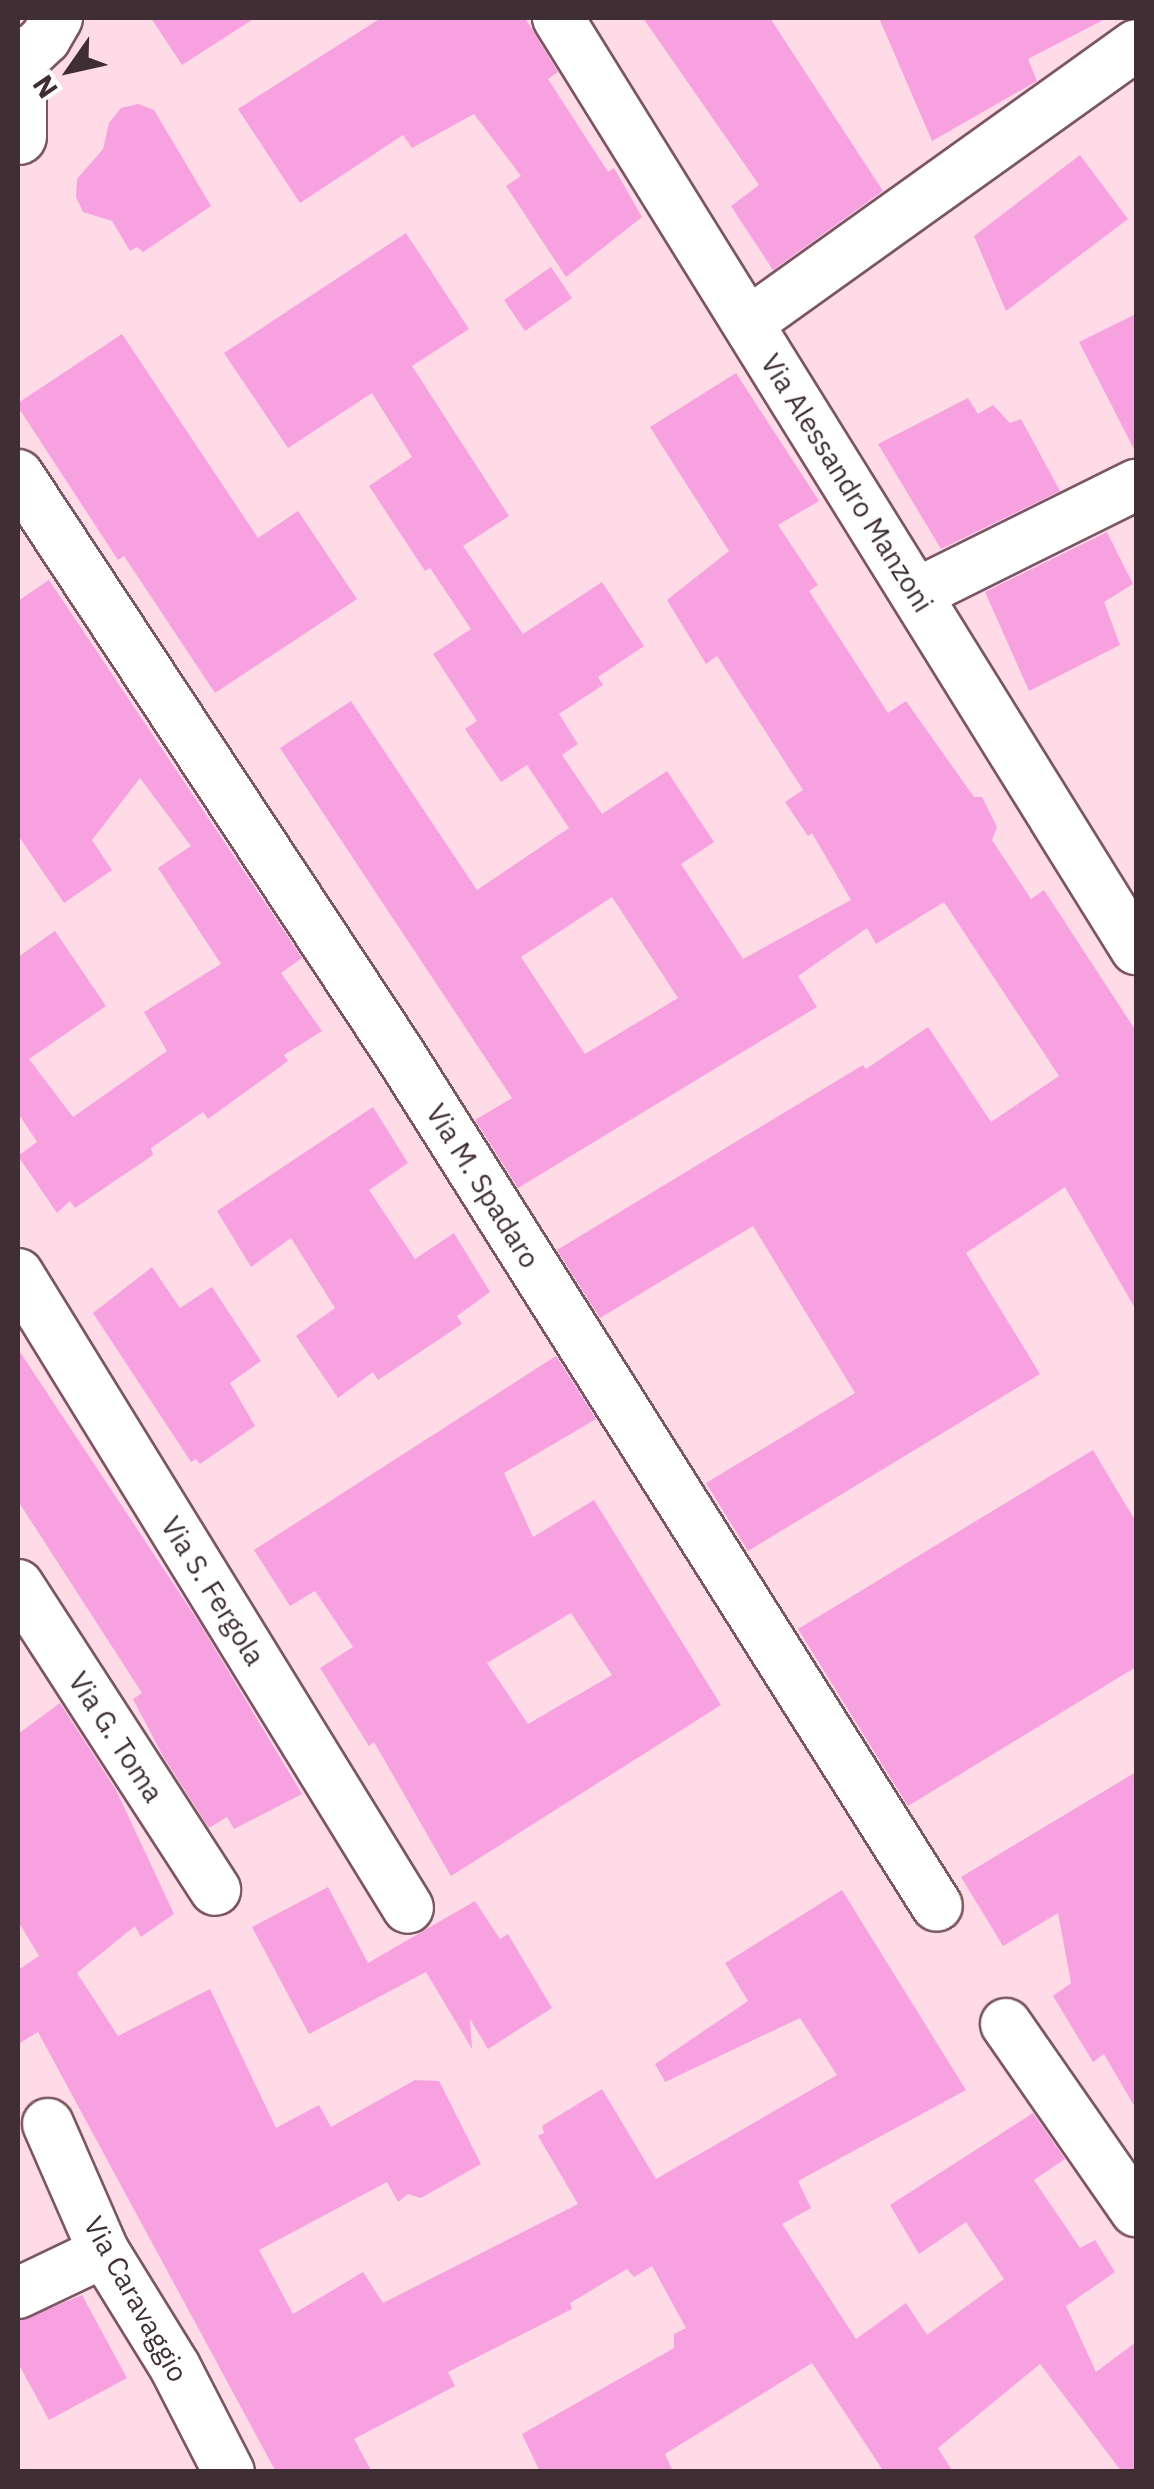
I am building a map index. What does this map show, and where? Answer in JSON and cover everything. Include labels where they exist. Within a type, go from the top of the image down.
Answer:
[{"type":"street","points":[[18,136],[18,60],[45,39],[58,18]]},
{"type":"street","name":"Via Alessandro Manzoni","points":[[558,18],[1136,949]]},
{"type":"street","points":[[748,323],[1136,45]]},
{"type":"street","name":"Via M. Spadaro","points":[[18,475],[399,1053],[938,1906]]},
{"type":"street","points":[[916,594],[1136,485]]},
{"type":"street","name":"Via S. Fergola","points":[[18,1274],[408,1908]]},
{"type":"street","name":"Via G. Toma","points":[[18,1585],[215,1890]]},
{"type":"street","points":[[1006,2024],[1136,2211]]},
{"type":"street","name":"Via Caravaggio","points":[[48,2124],[104,2252],[175,2367],[229,2472]]},
{"type":"street","points":[[18,2293],[104,2252]]},
{"type":"building","points":[[151,18],[255,18],[182,65]]},
{"type":"building","points":[[381,18],[525,18],[558,72],[548,79],[608,172],[614,168],[642,217],[566,277],[506,186],[521,176],[474,114],[412,148],[403,135],[300,203],[238,109]]},
{"type":"building","points":[[643,18],[770,18],[883,191],[773,270],[731,206],[759,185]]},
{"type":"building","points":[[879,18],[1107,18],[1028,59],[1037,81],[932,141]]},
{"type":"building","points":[[138,104],[154,110],[211,206],[143,252],[137,247],[130,251],[112,221],[83,212],[76,197],[77,179],[103,149],[109,123],[121,108]]},
{"type":"building","points":[[1080,155],[1128,219],[1006,311],[974,236]]},
{"type":"building","points":[[406,233],[469,329],[412,366],[509,516],[463,546],[523,634],[602,582],[644,646],[598,677],[603,685],[559,714],[578,744],[562,755],[602,814],[667,771],[714,842],[681,864],[743,959],[851,900],[812,833],[808,836],[785,802],[803,790],[717,656],[706,664],[667,600],[729,551],[650,427],[736,373],[819,501],[778,525],[818,585],[809,591],[888,713],[906,701],[974,797],[982,797],[997,827],[992,840],[1031,899],[1044,890],[1136,1031],[1136,1310],[1065,1187],[966,1253],[1040,1374],[748,1551],[706,1483],[855,1393],[753,1226],[600,1318],[557,1250],[863,1065],[866,1069],[928,1027],[991,1122],[1059,1076],[944,902],[876,944],[867,928],[798,976],[817,1007],[518,1188],[475,1120],[512,1098],[280,748],[351,701],[477,890],[569,828],[527,765],[501,782],[465,729],[477,721],[433,654],[471,629],[430,568],[425,571],[369,486],[412,457],[372,393],[288,448],[224,353]],"holes":[[[612,897],[678,998],[585,1054],[521,957]]]},
{"type":"building","points":[[551,267],[572,298],[525,331],[504,300]]},
{"type":"building","points":[[1136,314],[1136,453],[1079,342]]},
{"type":"building","points":[[122,334],[258,538],[298,511],[357,599],[215,693],[124,556],[118,560],[18,407],[18,403]]},
{"type":"building","points":[[968,398],[978,414],[993,405],[1010,423],[1021,419],[1060,491],[941,549],[878,444]]},
{"type":"building","points":[[1107,532],[1133,584],[1104,602],[1120,645],[1029,691],[985,592]]},
{"type":"building","points":[[49,580],[302,958],[281,973],[322,1031],[284,1055],[288,1061],[208,1119],[203,1112],[151,1148],[153,1155],[75,1208],[70,1201],[57,1213],[18,1156],[37,1142],[18,1113],[18,957],[55,931],[106,1006],[29,1059],[73,1117],[167,1051],[144,1012],[221,964],[158,868],[191,846],[140,778],[92,840],[112,870],[64,903],[18,835],[18,601]]},
{"type":"building","points":[[373,1107],[408,1163],[369,1190],[415,1259],[454,1233],[490,1292],[457,1316],[462,1324],[378,1380],[373,1372],[338,1398],[296,1336],[335,1308],[291,1238],[251,1267],[217,1211]]},
{"type":"building","points":[[152,1267],[180,1308],[212,1287],[261,1361],[230,1383],[255,1426],[200,1464],[196,1459],[191,1462],[93,1313]]},
{"type":"building","points":[[18,1349],[200,1624],[302,1794],[234,1829],[227,1817],[209,1828],[164,1758],[133,1699],[142,1693],[18,1501]]},
{"type":"building","points":[[556,1356],[596,1419],[504,1473],[533,1537],[594,1500],[721,1705],[451,1876],[374,1742],[369,1746],[320,1668],[353,1647],[315,1591],[290,1606],[254,1550]],"holes":[[[571,1613],[612,1675],[528,1724],[487,1663]]]},
{"type":"building","points":[[1093,1450],[1136,1522],[1136,1667],[908,1806],[798,1629]]},
{"type":"building","points":[[60,1703],[116,1790],[174,1914],[141,1937],[135,1926],[77,1973],[118,2036],[210,1989],[276,2128],[319,2105],[331,2127],[415,2080],[439,2081],[481,2164],[421,2198],[408,2194],[398,2202],[387,2182],[259,2250],[293,2314],[363,2272],[383,2303],[578,2204],[538,2136],[544,2133],[542,2126],[602,2089],[656,2179],[837,2075],[800,2018],[665,2082],[655,2064],[748,2001],[725,1963],[842,1890],[966,2090],[798,2181],[811,2208],[782,2224],[856,2339],[906,2303],[927,2335],[1004,2279],[966,2222],[919,2254],[890,2205],[1033,2113],[1065,2159],[1034,2180],[1080,2248],[1095,2240],[1115,2272],[1066,2306],[1096,2372],[1136,2342],[1136,2472],[1122,2472],[1040,2364],[938,2448],[953,2472],[884,2472],[812,2363],[665,2454],[673,2472],[540,2472],[522,2434],[674,2348],[674,2334],[686,2328],[652,2266],[634,2277],[627,2269],[570,2303],[572,2309],[448,2372],[455,2386],[354,2439],[372,2472],[276,2472],[38,2032],[18,2044],[18,1970],[39,1956],[18,1921],[18,1734]]},
{"type":"building","points":[[1136,1772],[1136,2109],[1104,2054],[1093,2062],[1053,1996],[1071,1983],[1058,1913],[1003,1946],[961,1877]]},
{"type":"building","points":[[328,1887],[368,1963],[475,1901],[500,1939],[508,1934],[552,2008],[488,2049],[470,2019],[472,2049],[426,1972],[309,2034],[252,1927]]},
{"type":"building","points":[[82,2295],[127,2378],[49,2420],[18,2363],[18,2321]]}]
